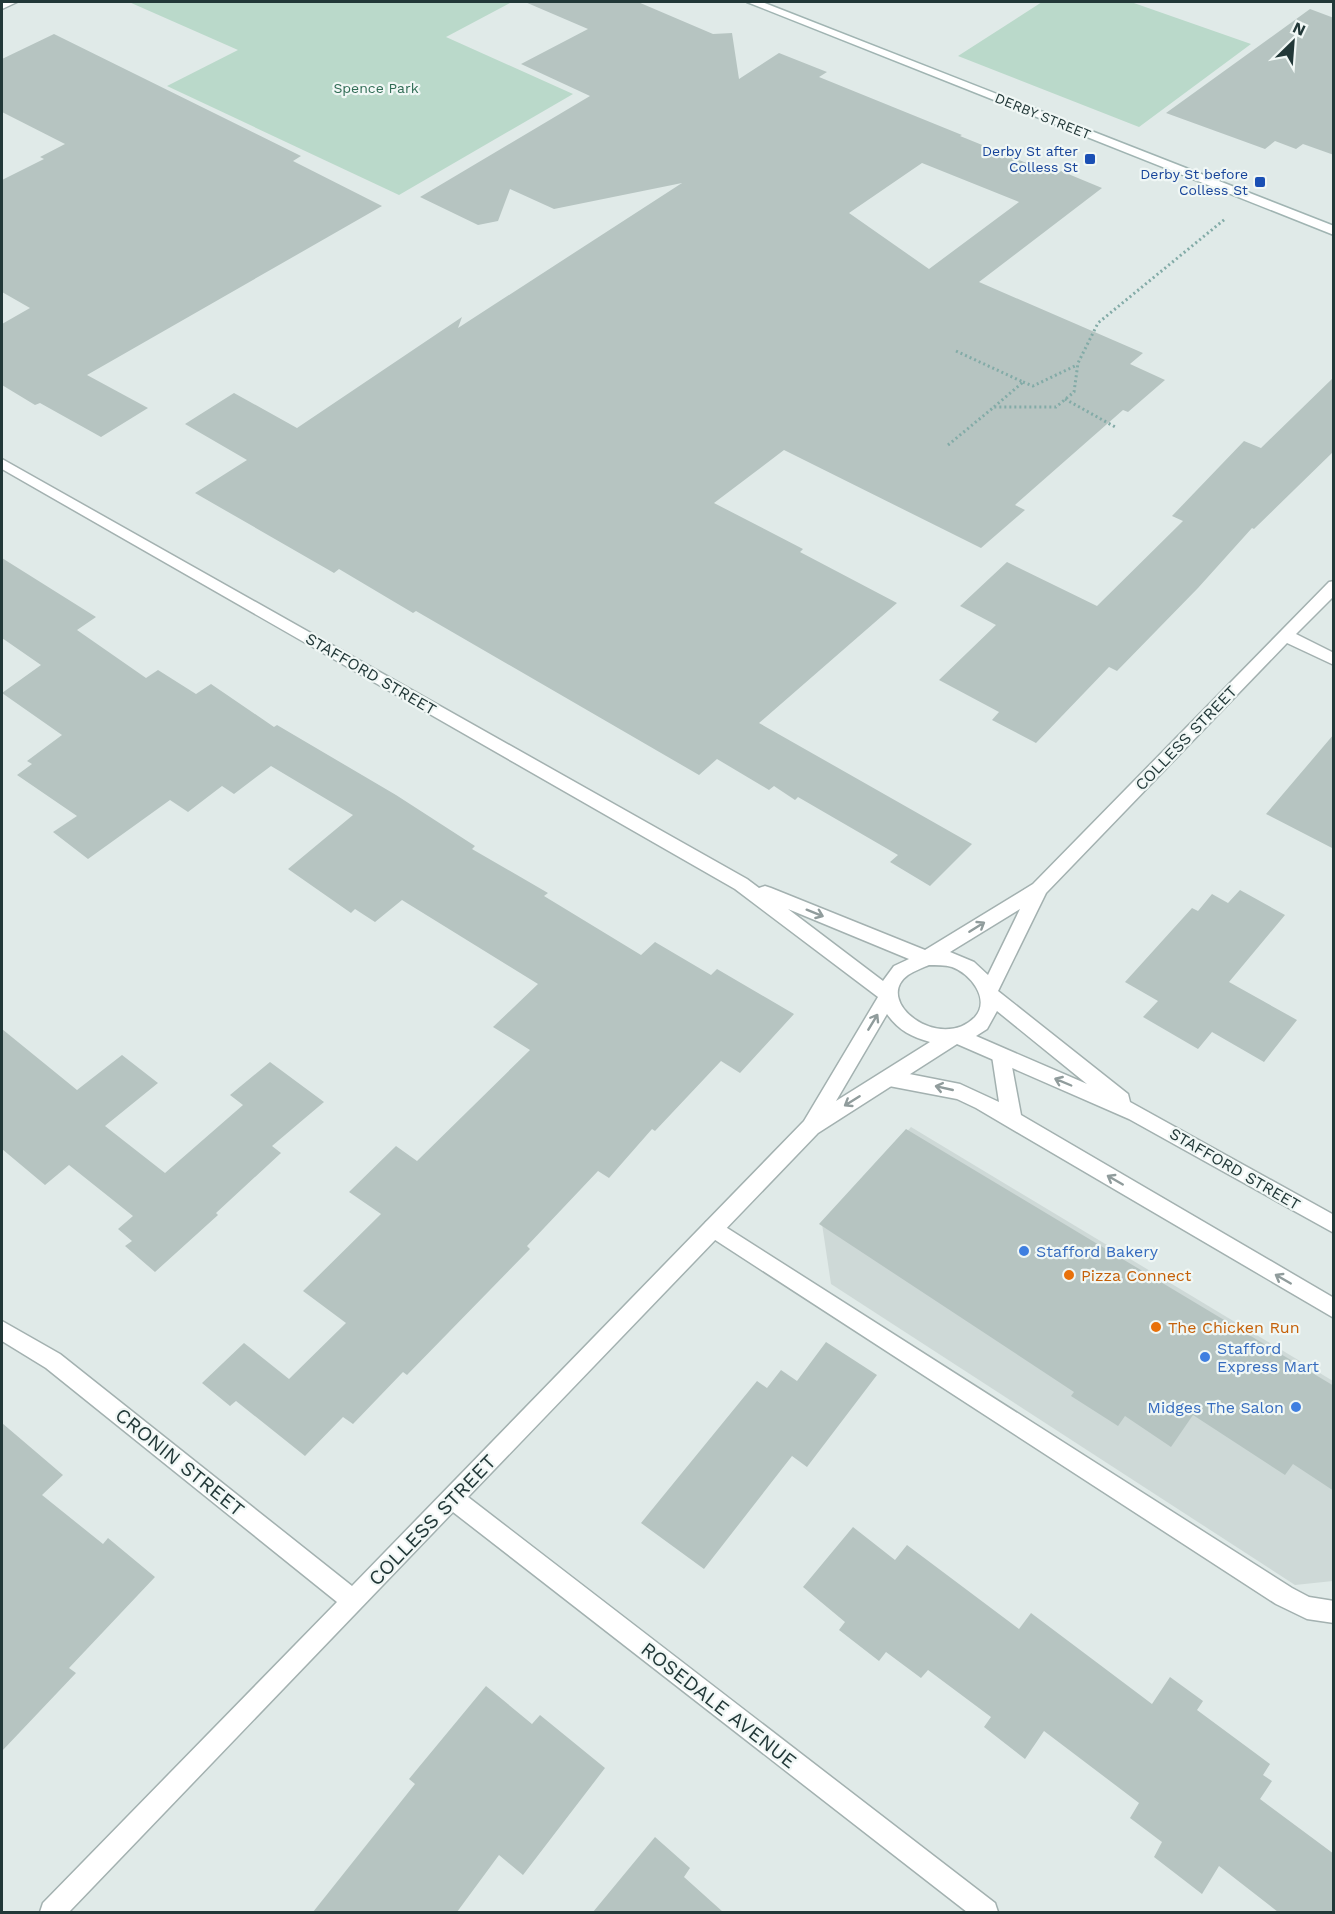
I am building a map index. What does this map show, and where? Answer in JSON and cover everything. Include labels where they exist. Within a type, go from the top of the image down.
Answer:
[{"type":"street","points":[[2,6],[11,2]]},
{"type":"street","name":"DERBY STREET","points":[[753,2],[1334,231]]},
{"type":"street","name":"STAFFORD STREET","points":[[2,464],[741,884],[888,995]]},
{"type":"street","name":"COLLESS STREET","points":[[927,958],[1039,889],[1334,586]]},
{"type":"street","points":[[1286,636],[1334,660]]},
{"type":"street","name":"STAFFORD STREET","points":[[741,884],[927,958]]},
{"type":"street","name":"COLLESS STREET","points":[[989,993],[1039,889]]},
{"type":"street","points":[[927,958],[944,958],[959,962],[973,969],[983,980],[989,993],[990,1005],[980,1025],[956,1036],[940,1038],[910,1028],[899,1019],[891,1008],[888,995],[895,974],[913,961],[927,958]]},
{"type":"street","name":"STAFFORD STREET","points":[[989,993],[1136,1113]]},
{"type":"street","name":"COLLESS STREET","points":[[812,1127],[888,995]]},
{"type":"street","name":"STAFFORD STREET","points":[[956,1036],[1136,1113],[1334,1225]]},
{"type":"street","name":"COLLESS STREET","points":[[52,1912],[812,1127],[956,1036]]},
{"type":"street","points":[[1002,1056],[1012,1120]]},
{"type":"street","points":[[890,1078],[960,1092],[1012,1120],[1334,1309]]},
{"type":"street","points":[[714,1228],[1284,1596],[1307,1608],[1334,1612]]},
{"type":"street","name":"CRONIN STREET","points":[[2,1330],[53,1362],[354,1601]]},
{"type":"street","name":"ROSEDALE AVENUE","points":[[453,1498],[986,1912]]},
{"type":"path","points":[[994,407],[1056,407],[1074,392],[1077,365],[1098,323],[1228,216]]},
{"type":"path","points":[[956,351],[1033,386],[1077,365]]},
{"type":"path","points":[[948,445],[1023,382]]},
{"type":"path","points":[[1065,399],[1117,428]]},
{"type":"shaded area","points":[[911,1127],[1333,1381],[1333,1581],[1295,1585],[831,1284],[822,1224]]},
{"type":"green space","name":"Spence Park","points":[[129,2],[512,2],[446,37],[573,94],[399,195],[167,86],[238,50]]},
{"type":"green space","points":[[1042,2],[1131,2],[1251,44],[1139,127],[958,56]]},
{"type":"building","points":[[525,2],[638,2],[713,34],[732,33],[739,79],[779,53],[827,72],[819,77],[962,135],[960,136],[1056,175],[1061,171],[1102,188],[979,282],[1143,353],[1130,364],[1165,380],[1128,412],[1123,410],[1015,505],[1025,510],[981,548],[784,450],[714,503],[803,549],[800,552],[897,603],[759,723],[972,844],[930,886],[890,862],[898,855],[798,797],[795,800],[774,786],[769,790],[717,759],[699,775],[416,611],[413,613],[339,569],[334,573],[195,493],[247,460],[185,424],[234,393],[297,428],[462,317],[458,328],[682,183],[554,209],[510,189],[498,221],[478,225],[420,197],[590,96],[521,64],[588,29]],"holes":[[[922,163],[1019,202],[929,269],[849,213]]]},
{"type":"building","points":[[1310,9],[1334,18],[1334,155],[1303,144],[1296,149],[1275,141],[1265,149],[1166,113]]},
{"type":"building","points":[[54,34],[301,156],[293,161],[382,206],[87,375],[148,408],[101,437],[40,403],[35,405],[2,385],[2,324],[30,308],[2,292],[2,180],[44,159],[40,157],[65,144],[2,112],[2,59]]},
{"type":"building","points":[[1334,377],[1334,451],[1254,529],[1252,528],[1198,588],[1117,671],[1109,667],[1036,743],[992,720],[999,712],[939,680],[996,625],[960,606],[1007,562],[1097,606],[1183,521],[1172,516],[1244,441],[1261,448]]},
{"type":"building","points":[[2,558],[96,617],[77,630],[146,678],[158,670],[196,694],[211,684],[274,727],[277,725],[396,795],[475,846],[472,849],[548,893],[544,896],[641,955],[655,942],[711,975],[717,969],[794,1014],[740,1073],[721,1061],[655,1131],[652,1129],[609,1178],[598,1171],[527,1246],[530,1249],[407,1375],[403,1372],[353,1424],[343,1417],[305,1456],[236,1401],[230,1406],[202,1383],[244,1343],[289,1379],[346,1323],[303,1291],[381,1214],[349,1192],[396,1146],[417,1161],[530,1050],[493,1027],[538,984],[402,900],[375,922],[355,909],[351,913],[288,869],[353,815],[271,766],[234,794],[222,786],[188,812],[170,800],[88,859],[53,832],[77,816],[17,775],[32,764],[27,761],[62,735],[2,693],[41,665],[2,638]]},
{"type":"building","points":[[1334,734],[1334,849],[1266,814]]},
{"type":"building","points":[[1240,890],[1285,915],[1229,982],[1297,1020],[1264,1062],[1212,1032],[1198,1049],[1143,1017],[1158,1001],[1125,982],[1192,908],[1198,911],[1212,894],[1228,903]]},
{"type":"building","points":[[2,1029],[77,1090],[122,1055],[158,1083],[105,1126],[165,1173],[243,1105],[230,1095],[270,1062],[324,1102],[272,1146],[281,1153],[216,1213],[218,1215],[155,1272],[125,1246],[132,1241],[118,1229],[133,1216],[69,1165],[45,1185],[2,1149]]},
{"type":"building","points":[[906,1129],[1334,1386],[1334,1491],[1293,1464],[1285,1475],[1193,1415],[1171,1447],[1125,1416],[1118,1426],[1071,1396],[1074,1392],[819,1224]]},
{"type":"building","points":[[826,1342],[877,1375],[807,1467],[792,1456],[704,1569],[641,1523],[757,1381],[767,1388],[781,1370],[797,1381]]},
{"type":"building","points":[[2,1423],[63,1475],[42,1495],[103,1544],[108,1538],[155,1577],[69,1668],[76,1673],[2,1751]]},
{"type":"building","points":[[853,1527],[895,1560],[907,1545],[1019,1629],[1031,1613],[1152,1704],[1170,1677],[1203,1701],[1197,1710],[1270,1764],[1263,1775],[1272,1781],[1260,1799],[1334,1854],[1334,1912],[1278,1912],[1219,1866],[1202,1894],[1154,1857],[1162,1842],[1130,1818],[1139,1803],[1044,1731],[1025,1759],[984,1727],[991,1717],[928,1670],[921,1678],[886,1652],[879,1661],[839,1630],[845,1622],[803,1587]]},
{"type":"building","points":[[486,1686],[532,1724],[540,1715],[605,1768],[523,1875],[499,1855],[457,1912],[313,1912],[415,1784],[409,1779]]},
{"type":"building","points":[[655,1837],[690,1868],[684,1877],[723,1912],[593,1912]]},
{"type":"place","name":"Derby St after Colless St","points":[[1090,159]]},
{"type":"place","name":"Derby St before Colless St","points":[[1260,182]]},
{"type":"place","name":"Stafford Bakery","points":[[1024,1251]]},
{"type":"place","name":"Pizza Connect","points":[[1069,1275]]},
{"type":"place","name":"The Chicken Run","points":[[1156,1327]]},
{"type":"place","name":"Stafford Express Mart","points":[[1205,1357]]},
{"type":"place","name":"Midges The Salon","points":[[1296,1407]]}]
